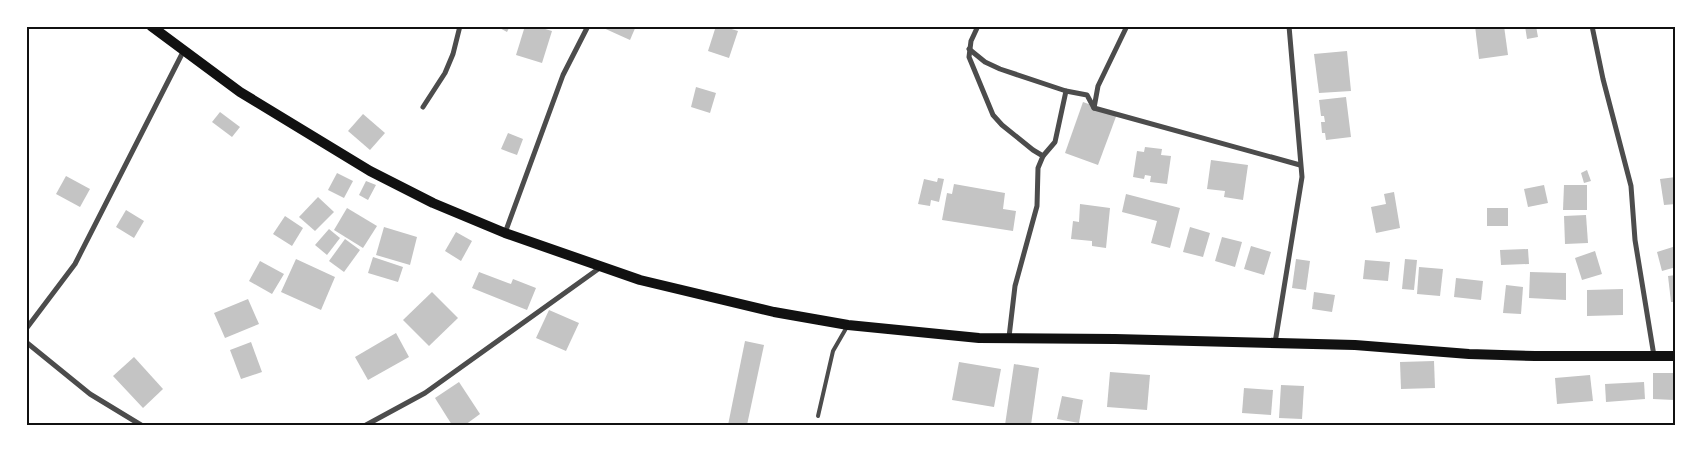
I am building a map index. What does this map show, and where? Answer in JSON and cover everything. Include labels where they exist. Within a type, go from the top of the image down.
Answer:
[{"type":"main road","points":[[151,26],[240,92],[370,171],[433,203],[505,233],[640,280],[774,312],[848,325],[962,337],[1354,345],[1469,354],[1676,356]]},
{"type":"street","points":[[423,107],[445,73],[453,54],[460,26]]},
{"type":"street","points":[[978,26],[969,49],[969,57],[993,115],[1043,156]]},
{"type":"street","points":[[1094,108],[1098,86],[1127,26]]},
{"type":"street","points":[[1276,343],[1302,178],[1289,26]]},
{"type":"street","points":[[1592,26],[1603,79],[1631,186],[1635,240],[1654,356]]},
{"type":"street","points":[[505,233],[563,75],[587,27]]},
{"type":"street","points":[[969,49],[985,62],[1000,69],[1066,91],[1086,95],[1094,108],[1300,165]]},
{"type":"street","points":[[26,329],[74,264],[184,50]]},
{"type":"street","points":[[1008,337],[1015,286],[1037,206],[1038,168],[1043,156],[1054,142],[1066,91]]},
{"type":"street","points":[[366,425],[425,393],[601,267]]},
{"type":"street","points":[[26,342],[90,394],[141,425]]},
{"type":"lane","points":[[818,416],[833,351],[848,325]]},
{"type":"building","points":[[496,26],[510,26],[507,32]]},
{"type":"building","points":[[525,26],[535,26],[552,31],[542,63],[516,55]]},
{"type":"building","points":[[599,26],[636,26],[630,40]]},
{"type":"building","points":[[716,26],[738,31],[729,58],[708,51]]},
{"type":"building","points":[[1475,26],[1504,26],[1508,55],[1479,59]]},
{"type":"building","points":[[1525,26],[1536,26],[1538,37],[1527,39]]},
{"type":"building","points":[[1347,51],[1351,91],[1319,93],[1314,54]]},
{"type":"building","points":[[696,87],[716,93],[710,113],[691,107]]},
{"type":"building","points":[[1346,97],[1351,137],[1326,140],[1325,133],[1322,133],[1321,122],[1325,122],[1324,116],[1321,116],[1319,100]]},
{"type":"building","points":[[1083,102],[1117,114],[1098,165],[1065,153]]},
{"type":"building","points":[[220,112],[240,127],[232,137],[212,122]]},
{"type":"building","points":[[363,114],[385,133],[370,150],[348,131]]},
{"type":"building","points":[[508,133],[523,139],[517,155],[501,149]]},
{"type":"building","points":[[1145,147],[1162,149],[1161,155],[1171,156],[1167,184],[1150,182],[1151,176],[1145,175],[1144,179],[1133,177],[1137,151],[1144,152]]},
{"type":"building","points":[[1211,160],[1248,165],[1243,200],[1224,197],[1225,191],[1207,189]]},
{"type":"building","points":[[1587,170],[1591,181],[1584,183],[1581,173]]},
{"type":"building","points":[[337,173],[353,181],[344,198],[328,190]]},
{"type":"building","points":[[66,176],[90,189],[80,207],[56,194]]},
{"type":"building","points":[[1676,177],[1676,204],[1664,205],[1660,179]]},
{"type":"building","points":[[938,178],[944,179],[939,202],[931,200],[930,206],[918,204],[924,179],[937,182]]},
{"type":"building","points":[[366,181],[376,185],[368,200],[359,195]]},
{"type":"building","points":[[954,184],[1005,193],[1003,209],[1016,211],[1013,231],[942,220],[947,193],[952,194]]},
{"type":"building","points":[[1544,185],[1548,203],[1528,207],[1524,189]]},
{"type":"building","points":[[1564,185],[1587,185],[1587,210],[1563,210]]},
{"type":"building","points":[[1394,192],[1400,228],[1376,233],[1371,207],[1386,204],[1384,194]]},
{"type":"building","points":[[1126,194],[1180,208],[1170,248],[1151,243],[1157,221],[1122,212]]},
{"type":"building","points":[[318,197],[334,212],[315,231],[299,217]]},
{"type":"building","points":[[1080,204],[1110,208],[1106,248],[1092,246],[1092,241],[1071,239],[1073,221],[1079,222]]},
{"type":"building","points":[[347,208],[377,226],[363,248],[334,230]]},
{"type":"building","points":[[1487,208],[1508,208],[1508,226],[1487,226]]},
{"type":"building","points":[[126,210],[144,221],[134,238],[116,227]]},
{"type":"building","points":[[1586,215],[1588,243],[1565,244],[1564,216]]},
{"type":"building","points":[[285,216],[303,228],[292,246],[273,234]]},
{"type":"building","points":[[384,227],[417,237],[410,265],[376,255]]},
{"type":"building","points":[[1190,227],[1210,233],[1203,257],[1183,252]]},
{"type":"building","points":[[329,229],[340,238],[327,255],[315,245]]},
{"type":"building","points":[[456,232],[472,241],[461,261],[445,251]]},
{"type":"building","points":[[1222,237],[1242,242],[1235,267],[1215,261]]},
{"type":"building","points":[[345,239],[360,250],[344,272],[329,261]]},
{"type":"building","points":[[1251,246],[1271,252],[1264,275],[1244,269]]},
{"type":"building","points":[[1676,246],[1676,267],[1662,271],[1657,252]]},
{"type":"building","points":[[1528,249],[1529,264],[1501,265],[1500,250]]},
{"type":"building","points":[[1595,251],[1602,274],[1582,280],[1575,258]]},
{"type":"building","points":[[373,257],[403,267],[398,282],[368,273]]},
{"type":"building","points":[[296,259],[335,277],[321,310],[281,292]]},
{"type":"building","points":[[1296,259],[1310,261],[1306,290],[1292,288]]},
{"type":"building","points":[[1405,259],[1417,260],[1414,290],[1402,289]]},
{"type":"building","points":[[1365,260],[1390,262],[1388,281],[1363,279]]},
{"type":"building","points":[[260,261],[284,274],[272,294],[249,281]]},
{"type":"building","points":[[1419,267],[1443,269],[1440,296],[1417,294]]},
{"type":"building","points":[[479,272],[511,284],[513,279],[536,288],[527,310],[472,288]]},
{"type":"building","points":[[1530,272],[1566,273],[1566,300],[1529,298]]},
{"type":"building","points":[[1676,275],[1676,302],[1671,302],[1668,276]]},
{"type":"building","points":[[1456,278],[1483,281],[1481,300],[1454,297]]},
{"type":"building","points":[[1506,285],[1523,287],[1521,314],[1503,313]]},
{"type":"building","points":[[1623,289],[1623,315],[1587,316],[1587,290]]},
{"type":"building","points":[[432,292],[458,318],[429,346],[403,320]]},
{"type":"building","points":[[1314,292],[1335,295],[1332,312],[1312,309]]},
{"type":"building","points":[[248,299],[259,324],[225,338],[214,313]]},
{"type":"building","points":[[549,310],[579,323],[566,351],[536,338]]},
{"type":"building","points":[[396,333],[409,357],[368,380],[355,357]]},
{"type":"building","points":[[745,341],[764,345],[747,425],[728,425]]},
{"type":"building","points":[[251,342],[262,372],[241,379],[230,350]]},
{"type":"building","points":[[134,357],[163,389],[143,408],[113,376]]},
{"type":"building","points":[[1434,361],[1435,388],[1401,389],[1400,362]]},
{"type":"building","points":[[959,362],[1001,369],[994,407],[952,400]]},
{"type":"building","points":[[1014,364],[1039,368],[1031,425],[1005,425]]},
{"type":"building","points":[[1110,372],[1150,375],[1147,410],[1107,407]]},
{"type":"building","points":[[1653,373],[1675,373],[1674,400],[1653,399]]},
{"type":"building","points":[[1590,375],[1593,401],[1557,404],[1555,378]]},
{"type":"building","points":[[459,382],[480,414],[465,425],[452,425],[435,398]]},
{"type":"building","points":[[1644,382],[1645,399],[1606,402],[1605,384]]},
{"type":"building","points":[[1281,385],[1304,386],[1302,419],[1279,418]]},
{"type":"building","points":[[1244,388],[1273,390],[1271,415],[1242,413]]},
{"type":"building","points":[[1062,396],[1083,400],[1079,423],[1057,419]]}]
